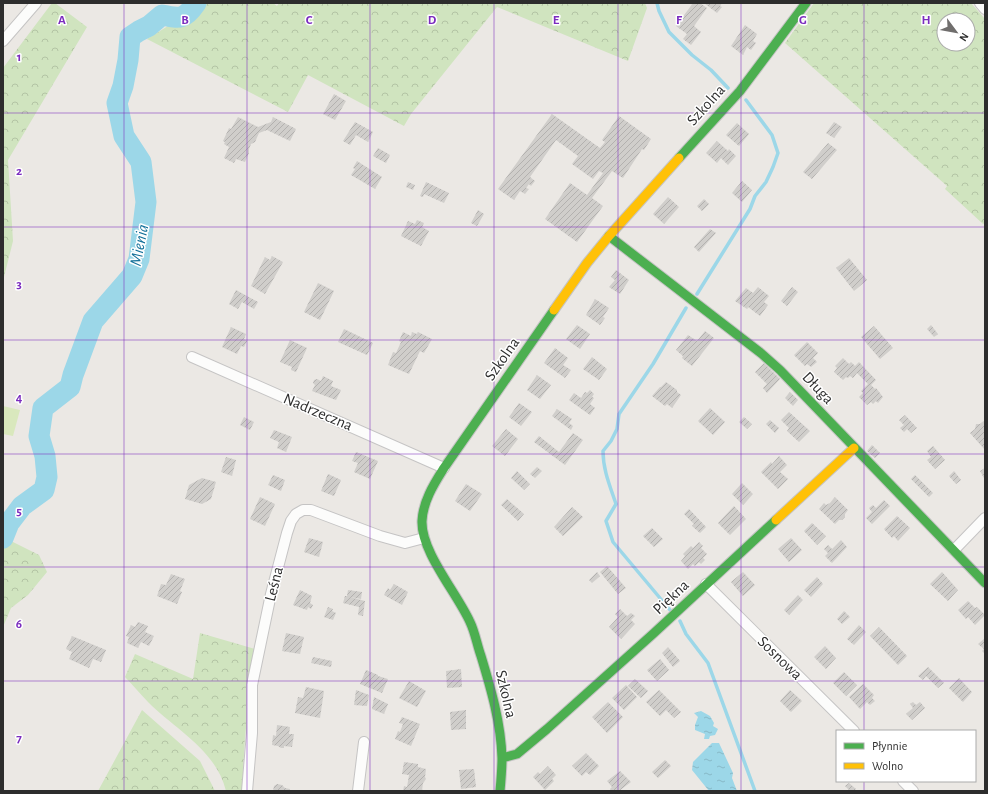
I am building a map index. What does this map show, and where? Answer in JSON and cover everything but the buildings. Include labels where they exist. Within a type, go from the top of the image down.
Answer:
[{"type":"street","points":[[3,41],[36,3]]},
{"type":"street","name":"Szkolna","points":[[500,791],[502,758],[498,721],[491,688],[474,634],[464,610],[438,568],[424,538],[422,521],[425,505],[430,491],[444,468],[587,264],[609,236],[740,91],[806,3]]},
{"type":"street","points":[[980,3],[985,9]]},
{"type":"street","name":"Długa","points":[[609,236],[762,354],[780,370],[985,583]]},
{"type":"street","name":"Nadrzeczna","points":[[192,357],[444,468]]},
{"type":"street","name":"Piękna","points":[[502,758],[517,754],[547,729],[654,633],[854,448]]},
{"type":"street","name":"Leśna","points":[[247,791],[252,733],[252,685],[271,594],[291,521],[296,514],[303,510],[311,510],[380,536],[405,543],[424,538]]},
{"type":"street","points":[[954,550],[985,518]]},
{"type":"street","name":"Sosnowa","points":[[706,584],[853,730]]},
{"type":"street","points":[[358,791],[364,742]]},
{"type":"street","points":[[904,782],[913,791]]},
{"type":"green space","points":[[52,3],[55,3],[87,27],[8,160],[13,241],[3,281],[3,68]]},
{"type":"green space","points":[[204,3],[273,3],[277,6],[279,3],[645,3],[647,8],[628,61],[497,7],[411,114],[404,126],[308,75],[288,112],[147,39],[176,21],[187,20]]},
{"type":"green space","points":[[814,3],[971,3],[985,19],[985,223],[983,224],[945,189],[947,186],[785,43]]},
{"type":"green space","points":[[3,406],[20,410],[13,436],[3,434]]},
{"type":"green space","points":[[3,537],[39,555],[47,572],[28,595],[11,608],[3,627]]},
{"type":"green space","points":[[200,633],[255,649],[245,737],[242,791],[226,791],[214,764],[204,752],[148,702],[125,677],[135,654],[193,679]]},
{"type":"green space","points":[[142,710],[200,761],[215,791],[98,791]]},
{"type":"water","points":[[701,711],[710,716],[714,723],[713,726],[718,729],[715,735],[710,736],[709,739],[704,739],[705,734],[695,730],[698,717],[694,713]]},
{"type":"water","points":[[712,743],[719,743],[733,773],[732,778],[737,791],[709,791],[692,770],[693,762]]},
{"type":"waterway","name":"Mienia","points":[[3,538],[9,523],[22,506],[44,490],[47,477],[45,456],[39,436],[43,408],[70,387],[93,321],[132,276],[139,259],[146,202],[141,162],[124,136],[117,103],[123,86],[128,60],[130,37],[149,26],[162,15],[174,17],[185,15],[196,3]]},
{"type":"waterway","points":[[657,3],[659,11],[669,32],[692,55],[711,70],[728,88]]},
{"type":"waterway","points":[[697,294],[750,209],[755,196],[766,182],[778,153],[772,135],[746,100]]},
{"type":"waterway","points":[[670,610],[613,542],[606,521],[616,504],[609,484],[603,458],[603,451],[611,441],[617,429],[619,414],[653,364],[686,308]]},
{"type":"waterway","points":[[680,621],[686,634],[708,663],[755,791]]},
{"type":"traffic: fast","points":[[679,158],[740,91],[806,3]]},
{"type":"traffic: fast","points":[[609,236],[762,354],[780,370],[985,583]]},
{"type":"traffic: fast","points":[[500,791],[502,762],[498,719],[475,634],[464,611],[433,559],[423,533],[422,521],[424,507],[436,480],[554,310]]},
{"type":"traffic: fast","points":[[502,758],[517,754],[547,729],[654,633],[776,520]]},
{"type":"traffic: slow","points":[[554,310],[587,263],[609,236],[679,158]]},
{"type":"traffic: slow","points":[[776,520],[854,448]]}]
